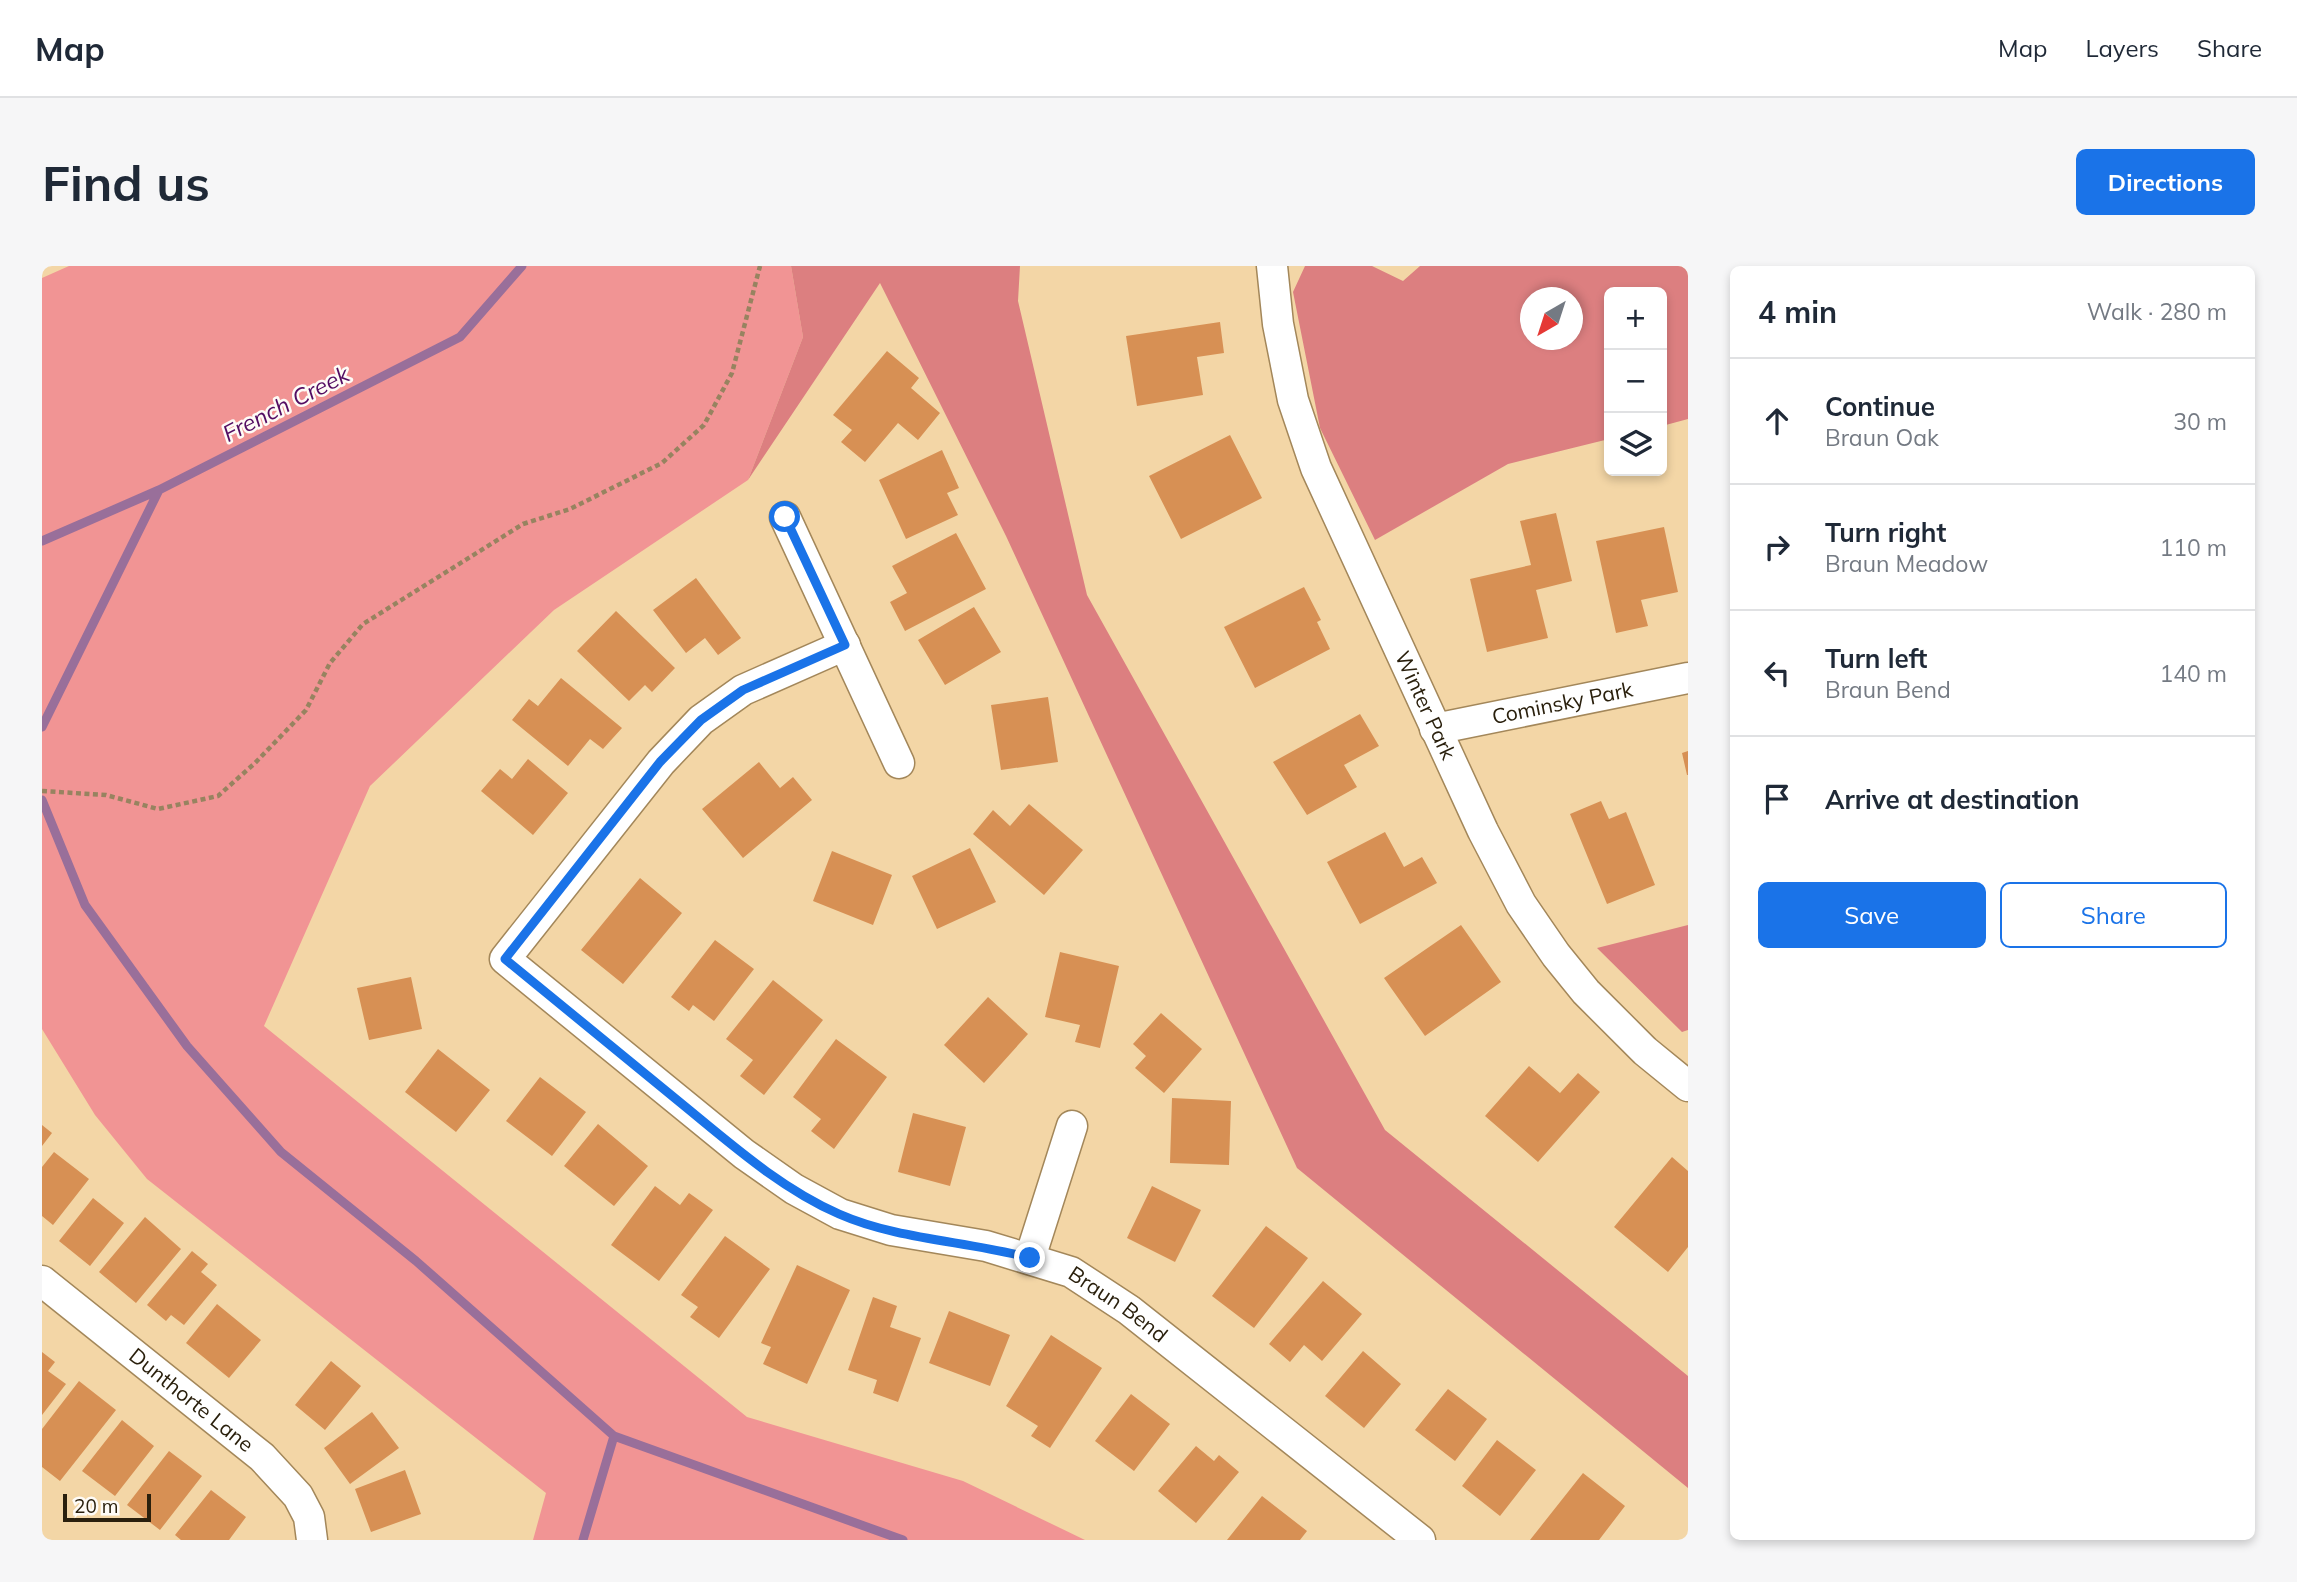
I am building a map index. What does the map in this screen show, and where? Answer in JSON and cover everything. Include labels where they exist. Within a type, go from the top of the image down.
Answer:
[{"type":"street","name":"Winter Park","points":[[1272,266],[1278,324],[1303,433],[1315,468],[1482,831],[1521,904],[1556,955],[1586,992],[1645,1051],[1688,1086]]},
{"type":"street","points":[[785,517],[899,763]]},
{"type":"street","name":"Braun Bend","points":[[845,645],[743,690],[701,720],[660,762],[505,959],[744,1154],[794,1189],[840,1214],[891,1230],[986,1246],[1071,1272],[1129,1310],[1420,1540]]},
{"type":"street","name":"Cominsky Park","points":[[1435,729],[1688,678]]},
{"type":"street","points":[[1030,1258],[1072,1126]]},
{"type":"street","name":"Dunthorte Lane","points":[[42,1281],[262,1457],[298,1496],[309,1517],[312,1540]]},
{"type":"path","points":[[42,791],[106,795],[158,809],[218,796],[255,763],[306,710],[330,663],[363,624],[523,524],[570,509],[662,463],[704,425],[732,373],[760,266]]},
{"type":"shaded area","points":[[69,266],[791,266],[803,337],[748,480],[554,610],[370,786],[264,1026],[747,1417],[963,1481],[1085,1540],[533,1540],[546,1493],[147,1179],[95,1115],[42,1029],[42,278]]},
{"type":"shaded area","points":[[791,266],[1020,266],[1018,301],[1087,595],[1385,1130],[1688,1376],[1688,1488],[1297,1168],[1006,536],[880,283],[748,480],[803,337]]},
{"type":"shaded area","points":[[1305,266],[1372,266],[1403,281],[1420,266],[1688,266],[1688,419],[1667,425],[1667,287],[1604,287],[1604,440],[1508,464],[1375,540],[1320,428],[1293,292]]},
{"type":"shaded area","points":[[1688,925],[1688,1030],[1682,1032],[1597,948]]},
{"type":"building","points":[[1220,322],[1224,353],[1197,357],[1203,395],[1137,406],[1126,336]]},
{"type":"building","points":[[887,351],[919,378],[911,388],[940,413],[918,440],[898,423],[865,462],[841,442],[852,430],[833,415]]},
{"type":"building","points":[[1230,435],[1262,498],[1181,539],[1149,476]]},
{"type":"building","points":[[942,450],[959,488],[947,493],[958,515],[906,539],[879,480]]},
{"type":"building","points":[[1556,513],[1572,581],[1536,590],[1548,638],[1487,652],[1470,579],[1531,565],[1520,521]]},
{"type":"building","points":[[1664,527],[1678,592],[1641,600],[1648,626],[1616,633],[1596,541]]},
{"type":"building","points":[[956,533],[986,589],[905,631],[890,602],[907,593],[892,566]]},
{"type":"building","points":[[696,578],[741,638],[718,655],[705,638],[686,653],[653,610]]},
{"type":"building","points":[[1304,587],[1321,620],[1317,622],[1330,649],[1255,688],[1224,627]]},
{"type":"building","points":[[974,607],[1001,652],[945,685],[918,640]]},
{"type":"building","points":[[616,611],[675,668],[652,692],[645,685],[629,701],[577,651]]},
{"type":"building","points":[[561,678],[622,728],[603,749],[590,739],[568,766],[512,720],[529,699],[538,706]]},
{"type":"building","points":[[1048,697],[1058,762],[1001,770],[991,705]]},
{"type":"building","points":[[1360,714],[1379,746],[1344,765],[1357,787],[1307,815],[1273,762]]},
{"type":"building","points":[[1688,751],[1688,775],[1687,775],[1682,753]]},
{"type":"building","points":[[528,759],[568,793],[533,835],[481,791],[500,769],[512,779]]},
{"type":"building","points":[[759,762],[780,788],[793,777],[812,800],[743,858],[702,809]]},
{"type":"building","points":[[1601,801],[1609,819],[1626,812],[1655,885],[1607,904],[1570,814]]},
{"type":"building","points":[[1029,804],[1083,850],[1044,895],[973,834],[993,810],[1010,826]]},
{"type":"building","points":[[1385,832],[1404,867],[1422,857],[1437,883],[1360,924],[1327,862]]},
{"type":"building","points":[[970,848],[996,902],[937,929],[912,876]]},
{"type":"building","points":[[832,851],[892,875],[873,925],[813,901]]},
{"type":"building","points":[[640,878],[682,913],[623,984],[581,950]]},
{"type":"building","points":[[1461,925],[1501,982],[1425,1036],[1384,978]]},
{"type":"building","points":[[715,940],[754,969],[714,1021],[693,1005],[689,1011],[671,997]]},
{"type":"building","points":[[1060,952],[1119,966],[1100,1048],[1075,1042],[1080,1025],[1045,1017]]},
{"type":"building","points":[[411,977],[422,1029],[369,1040],[357,988]]},
{"type":"building","points":[[773,980],[823,1020],[764,1095],[740,1076],[753,1060],[726,1039]]},
{"type":"building","points":[[988,997],[1028,1034],[984,1083],[944,1045]]},
{"type":"building","points":[[1161,1013],[1202,1049],[1164,1093],[1135,1068],[1146,1056],[1133,1044]]},
{"type":"building","points":[[836,1039],[887,1077],[834,1149],[811,1131],[821,1119],[793,1097]]},
{"type":"building","points":[[438,1049],[490,1090],[456,1132],[405,1092]]},
{"type":"building","points":[[1529,1066],[1560,1093],[1578,1073],[1600,1092],[1538,1162],[1485,1116]]},
{"type":"building","points":[[540,1077],[586,1112],[552,1156],[506,1121]]},
{"type":"building","points":[[1172,1098],[1231,1101],[1229,1165],[1170,1163]]},
{"type":"building","points":[[913,1113],[966,1127],[950,1186],[898,1172]]},
{"type":"building","points":[[598,1124],[648,1166],[614,1206],[564,1166]]},
{"type":"building","points":[[42,1125],[52,1133],[42,1146]]},
{"type":"building","points":[[54,1152],[89,1179],[53,1225],[42,1216],[42,1167]]},
{"type":"building","points":[[1672,1157],[1688,1171],[1688,1247],[1668,1272],[1614,1227]]},
{"type":"building","points":[[655,1186],[680,1205],[689,1193],[713,1210],[659,1281],[611,1245]]},
{"type":"building","points":[[1152,1186],[1201,1210],[1175,1262],[1127,1238]]},
{"type":"building","points":[[93,1198],[124,1223],[90,1266],[59,1241]]},
{"type":"building","points":[[145,1217],[181,1249],[136,1303],[99,1272]]},
{"type":"building","points":[[1266,1226],[1308,1258],[1254,1328],[1212,1296]]},
{"type":"building","points":[[725,1236],[770,1269],[719,1338],[690,1317],[698,1307],[681,1295]]},
{"type":"building","points":[[192,1251],[208,1264],[201,1272],[217,1285],[184,1325],[171,1315],[166,1321],[147,1305]]},
{"type":"building","points":[[797,1265],[850,1290],[807,1384],[763,1364],[771,1347],[761,1343]]},
{"type":"building","points":[[1323,1281],[1362,1314],[1322,1361],[1304,1345],[1290,1362],[1269,1344]]},
{"type":"building","points":[[873,1297],[897,1306],[890,1327],[921,1338],[898,1402],[873,1393],[877,1380],[848,1370]]},
{"type":"building","points":[[217,1304],[261,1340],[229,1378],[186,1343]]},
{"type":"building","points":[[949,1311],[1010,1335],[990,1386],[929,1363]]},
{"type":"building","points":[[1051,1335],[1102,1368],[1050,1448],[1031,1436],[1038,1426],[1006,1406]]},
{"type":"building","points":[[1363,1351],[1401,1384],[1364,1428],[1325,1396]]},
{"type":"building","points":[[42,1352],[55,1362],[48,1371],[66,1384],[42,1415]]},
{"type":"building","points":[[331,1361],[361,1386],[325,1430],[295,1405]]},
{"type":"building","points":[[79,1381],[116,1410],[60,1481],[42,1467],[42,1429]]},
{"type":"building","points":[[1448,1389],[1487,1419],[1455,1461],[1415,1430]]},
{"type":"building","points":[[1131,1394],[1170,1424],[1134,1471],[1095,1441]]},
{"type":"building","points":[[372,1412],[399,1448],[350,1484],[324,1448]]},
{"type":"building","points":[[122,1420],[154,1446],[115,1496],[82,1471]]},
{"type":"building","points":[[1497,1440],[1536,1470],[1500,1516],[1462,1486]]},
{"type":"building","points":[[1196,1446],[1214,1461],[1219,1455],[1239,1472],[1196,1523],[1158,1491]]},
{"type":"building","points":[[169,1451],[202,1476],[160,1530],[127,1505]]},
{"type":"building","points":[[405,1470],[421,1514],[371,1532],[355,1489]]},
{"type":"building","points":[[1583,1473],[1625,1506],[1599,1540],[1530,1540]]},
{"type":"building","points":[[211,1490],[246,1517],[229,1540],[181,1540],[175,1535]]},
{"type":"building","points":[[1262,1496],[1307,1531],[1300,1540],[1227,1540]]},
{"type":"waterway","name":"French Creek","points":[[42,541],[159,490],[460,337],[522,266]]},
{"type":"waterway","points":[[42,727],[159,490]]},
{"type":"waterway","points":[[42,800],[85,905],[187,1046],[281,1152],[416,1261],[614,1436],[903,1540]]},
{"type":"waterway","points":[[583,1540],[614,1436]]},
{"type":"route","points":[[785,517],[845,645],[743,690],[701,720],[660,762],[505,959],[744,1154],[794,1189],[840,1214],[891,1230],[986,1246],[1030,1258]]}]
